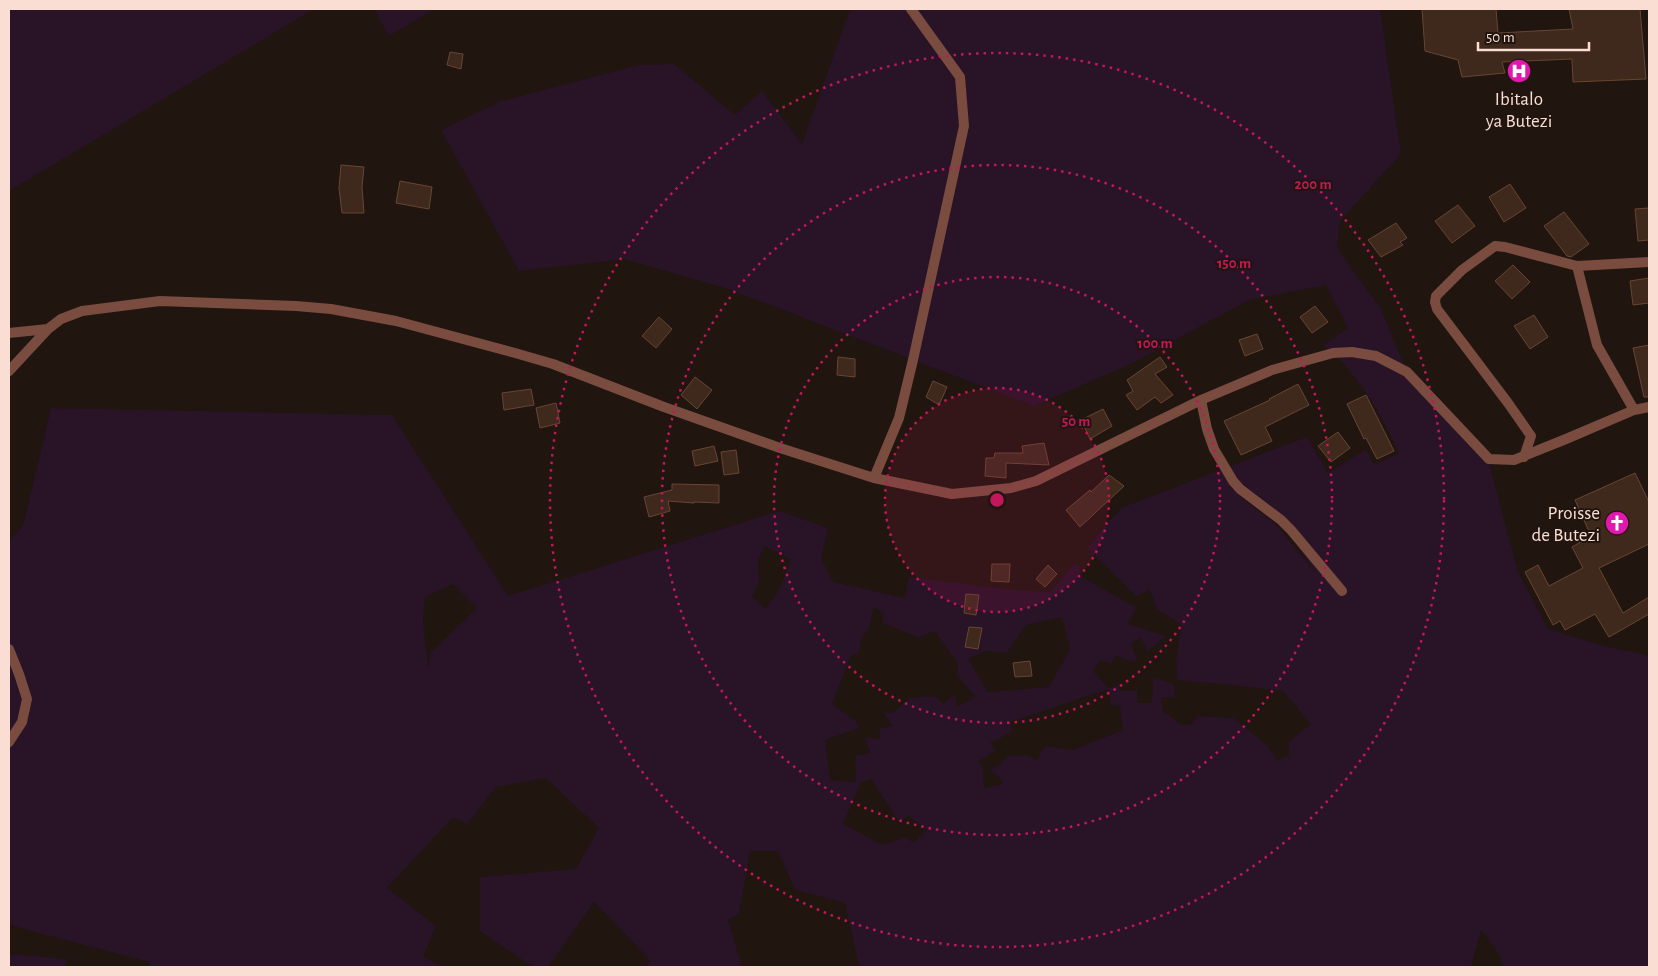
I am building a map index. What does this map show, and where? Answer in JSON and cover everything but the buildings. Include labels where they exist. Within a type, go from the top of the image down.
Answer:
[{"type":"street","points":[[874,478],[899,418],[964,126],[960,76],[911,9]]},
{"type":"street","points":[[1524,457],[1531,436],[1437,310],[1436,296],[1462,270],[1495,246],[1577,266],[1649,262]]},
{"type":"street","points":[[1577,266],[1597,346],[1634,410]]},
{"type":"street","points":[[9,371],[48,329],[61,319],[82,311],[160,301],[296,306],[331,310],[396,321],[553,364],[664,407],[780,448],[874,478],[952,494],[1012,488],[1044,478],[1201,400],[1272,370],[1333,353],[1364,353],[1376,356],[1407,372],[1488,459],[1514,460],[1524,457],[1634,410],[1649,407]]},
{"type":"street","points":[[9,333],[48,329]]},
{"type":"street","points":[[1201,400],[1207,429],[1214,449],[1233,481],[1240,489],[1281,520],[1291,530],[1342,591]]},
{"type":"street","points":[[9,649],[27,699],[22,722],[9,742]]},
{"type":"shaded area","points":[[9,9],[314,9],[9,191]]},
{"type":"shaded area","points":[[374,9],[435,9],[389,36]]},
{"type":"shaded area","points":[[850,9],[1380,9],[1401,154],[1340,221],[1337,248],[1381,309],[1407,372],[1488,459],[1518,572],[1548,629],[1604,646],[1646,655],[1649,660],[1649,967],[1503,967],[1500,955],[1481,930],[1471,967],[859,967],[845,903],[795,890],[778,851],[750,851],[739,913],[728,920],[742,967],[645,967],[650,960],[594,902],[548,967],[533,967],[480,931],[480,877],[576,869],[599,828],[546,778],[496,787],[467,824],[453,817],[387,888],[436,926],[423,957],[445,967],[151,967],[149,962],[9,925],[9,540],[23,526],[51,408],[392,415],[508,596],[779,511],[828,528],[821,558],[833,582],[905,598],[909,577],[1004,589],[1050,592],[1074,564],[1079,566],[1079,575],[1136,608],[1128,624],[1166,636],[1148,652],[1141,638],[1131,643],[1137,660],[1133,662],[1116,656],[1111,664],[1100,660],[1093,671],[1109,688],[1118,685],[1120,691],[1137,691],[1137,703],[1152,703],[1153,678],[1174,684],[1175,697],[1161,697],[1163,711],[1182,725],[1192,724],[1197,716],[1233,718],[1268,746],[1277,760],[1289,756],[1289,741],[1311,724],[1283,691],[1177,680],[1176,661],[1181,624],[1158,610],[1149,589],[1137,597],[1087,548],[1121,508],[1307,437],[1328,473],[1366,449],[1374,465],[1399,453],[1367,394],[1347,367],[1323,345],[1348,328],[1326,285],[1249,300],[1131,364],[1034,406],[728,289],[624,259],[519,271],[441,130],[501,101],[639,65],[674,64],[735,115],[762,91],[802,144]],"holes":[[[1239,496],[1281,520],[1316,574],[1277,525]],[[764,546],[791,559],[778,592],[765,609],[752,596],[759,582],[758,561]],[[453,584],[477,608],[431,652],[428,668],[423,620],[425,597]],[[874,607],[884,614],[882,623],[918,637],[935,631],[958,664],[957,675],[975,697],[957,707],[955,695],[943,704],[935,696],[910,698],[892,713],[883,712],[893,726],[879,729],[880,739],[864,737],[871,753],[855,756],[856,782],[830,780],[825,740],[859,728],[856,721],[832,704],[851,656],[859,653],[862,636],[869,629]],[[1062,617],[1070,649],[1049,687],[988,692],[968,659],[984,651],[1007,653],[1026,625]],[[1108,689],[1111,705],[1120,706],[1123,730],[1072,750],[1045,746],[1037,760],[1025,755],[1008,756],[1000,764],[989,770],[999,777],[1003,784],[984,788],[983,766],[978,762],[996,750],[990,743],[1012,732],[1010,722]],[[871,779],[900,823],[908,815],[927,830],[913,843],[907,837],[883,845],[843,824],[861,782]]]},
{"type":"shaded area","points":[[9,955],[66,959],[66,967],[9,967]]},
{"type":"place","name":"Ibitalo ya Butezi","points":[[1519,71]]},
{"type":"place","name":"Proisse de Butezi","points":[[1617,523]]}]
